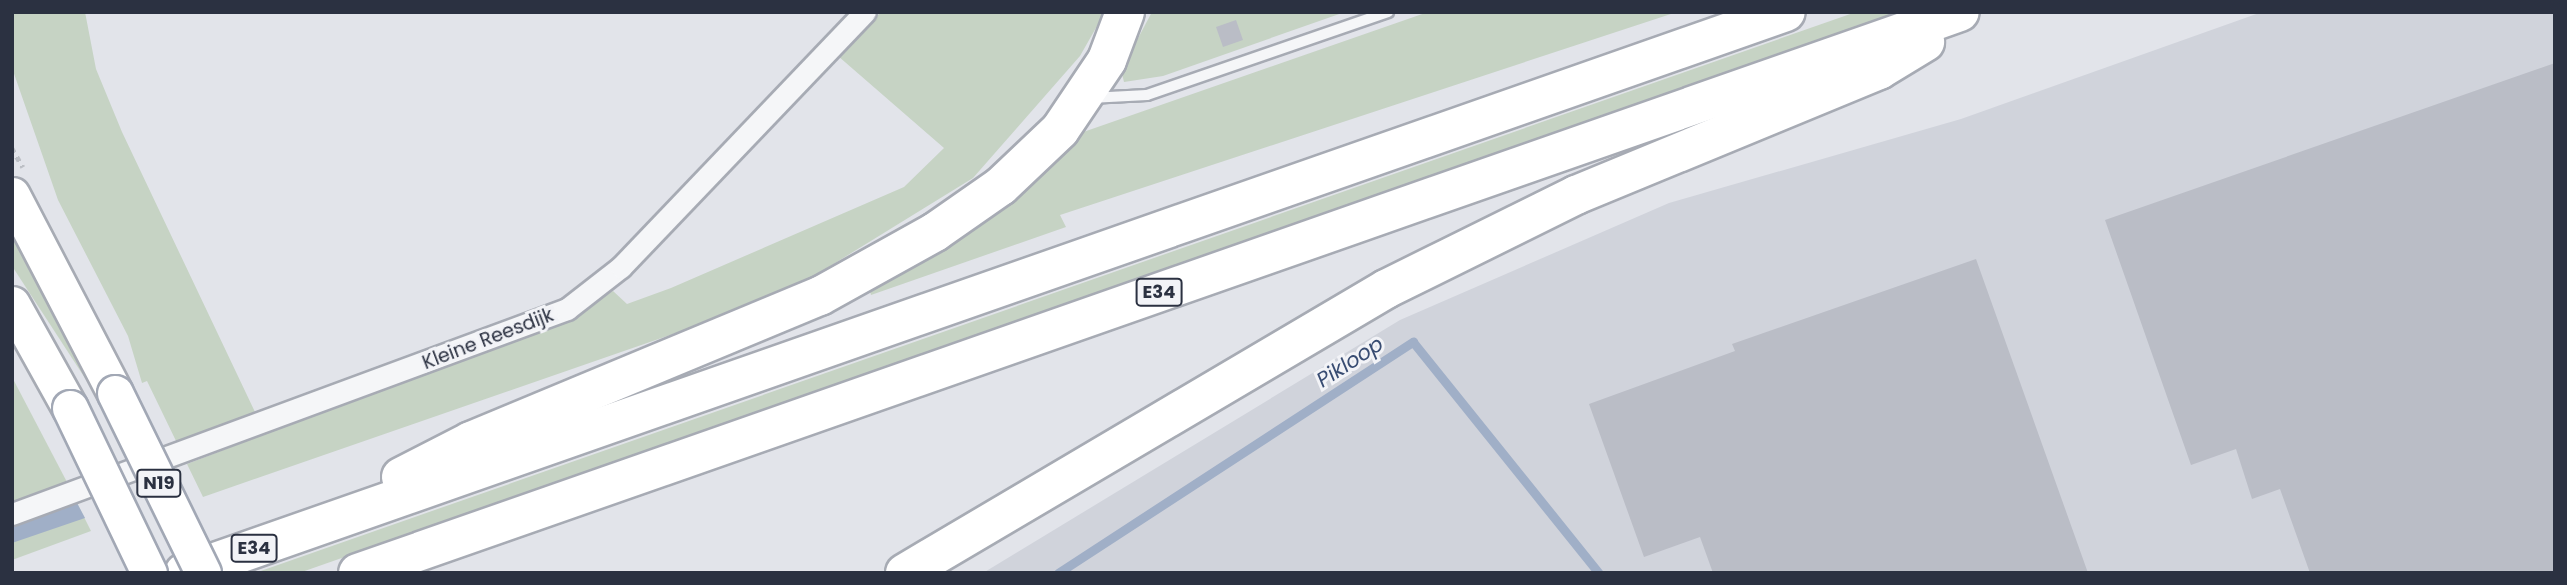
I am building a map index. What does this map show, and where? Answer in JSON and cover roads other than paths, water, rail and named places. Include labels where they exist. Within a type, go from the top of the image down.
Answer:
[{"type":"highway","points":[[324,524],[447,452],[820,296],[935,232],[1001,186],[1060,130],[1107,60],[1125,12]]},
{"type":"highway","name":"E34","points":[[184,573],[1786,12]]},
{"type":"highway","points":[[905,573],[1386,289],[1588,189],[1879,70],[1960,12]]},
{"type":"highway","name":"E34","points":[[358,573],[1960,12]]},
{"type":"main road","name":"N19","points":[[12,195],[115,393],[203,573]]},
{"type":"main road","name":"N19","points":[[12,303],[70,408],[149,573]]},
{"type":"street","name":"Kleine Reesdijk","points":[[12,514],[567,309],[621,267],[865,12]]},
{"type":"lane","points":[[1082,97],[1147,95],[1388,12]]},
{"type":"water","points":[[76,501],[85,518],[12,543],[12,524]]},
{"type":"waterway","name":"Pikloop","points":[[1058,573],[1413,342],[1599,573]]}]
